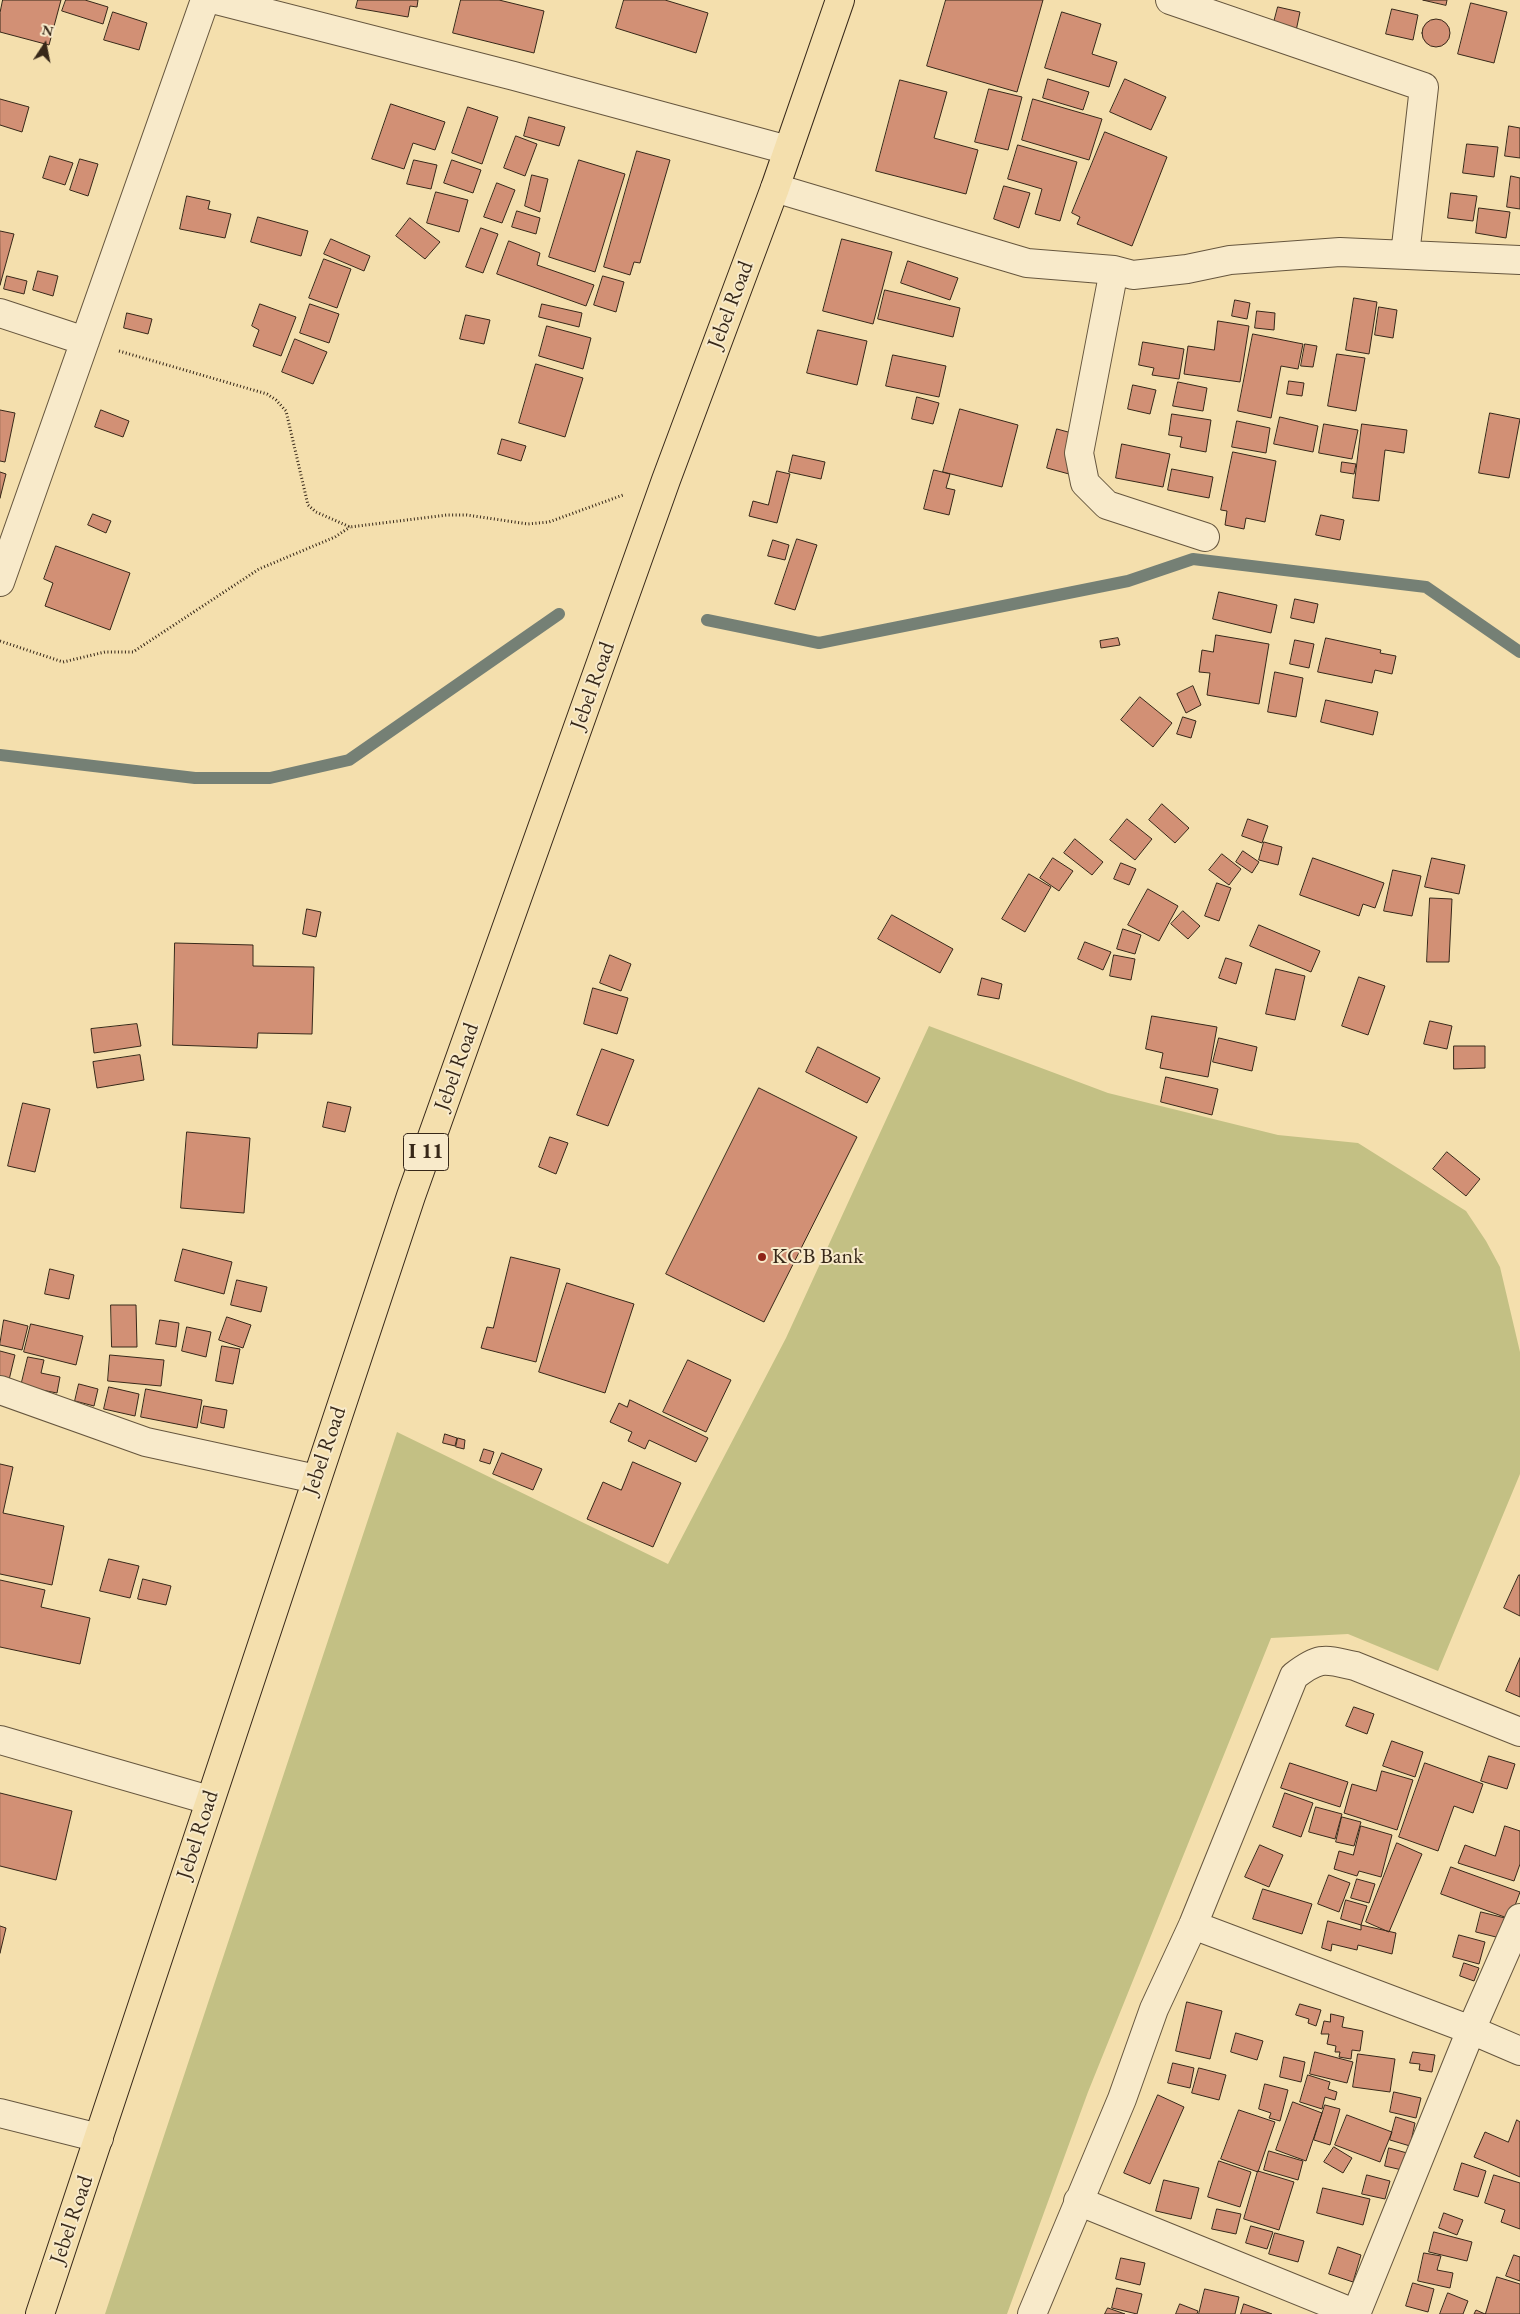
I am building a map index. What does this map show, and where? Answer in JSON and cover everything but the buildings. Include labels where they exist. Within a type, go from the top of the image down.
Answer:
[{"type":"main road","name":"Jebel Road","points":[[40,2314],[411,1196],[666,480],[775,188],[840,0]]},
{"type":"street","points":[[0,582],[205,0]]},
{"type":"street","points":[[216,0],[514,76],[788,150]]},
{"type":"street","points":[[1170,0],[1424,87],[1405,255]]},
{"type":"street","points":[[775,188],[1027,263],[1114,270],[1133,275],[1187,269],[1230,260],[1340,252],[1520,260]]},
{"type":"street","points":[[1114,270],[1079,453],[1084,483],[1107,506],[1205,537]]},
{"type":"street","points":[[0,313],[85,340]]},
{"type":"street","points":[[0,1390],[146,1442],[316,1479]]},
{"type":"street","points":[[1032,2314],[1122,2098],[1154,2009],[1193,1925],[1294,1676],[1311,1662],[1328,1659],[1355,1666],[1520,1732]]},
{"type":"street","points":[[0,1740],[209,1800]]},
{"type":"street","points":[[1078,2201],[1356,2314],[1471,2030],[1520,1918]]},
{"type":"street","points":[[1193,1925],[1471,2030],[1520,2051]]},
{"type":"street","points":[[0,2112],[99,2138]]},
{"type":"path","points":[[85,340],[267,394],[276,400],[286,411],[308,506],[316,512],[350,527]]},
{"type":"path","points":[[0,641],[64,662],[105,652],[133,652],[259,569],[335,538],[350,527],[446,515],[467,515],[528,524],[550,522],[666,480]]},
{"type":"shaded area","points":[[929,1026],[1108,1093],[1278,1135],[1358,1143],[1466,1211],[1486,1241],[1500,1267],[1520,1352],[1520,1474],[1438,1671],[1348,1634],[1271,1638],[1088,2092],[1007,2314],[105,2314],[397,1432],[668,1564],[786,1338]]},
{"type":"waterway","points":[[707,620],[819,643],[1128,581],[1193,559],[1426,587],[1520,652]]},
{"type":"waterway","points":[[0,755],[195,778],[270,778],[349,760],[559,614]]},
{"type":"place","name":"KCB Bank","points":[[762,1257]]}]
